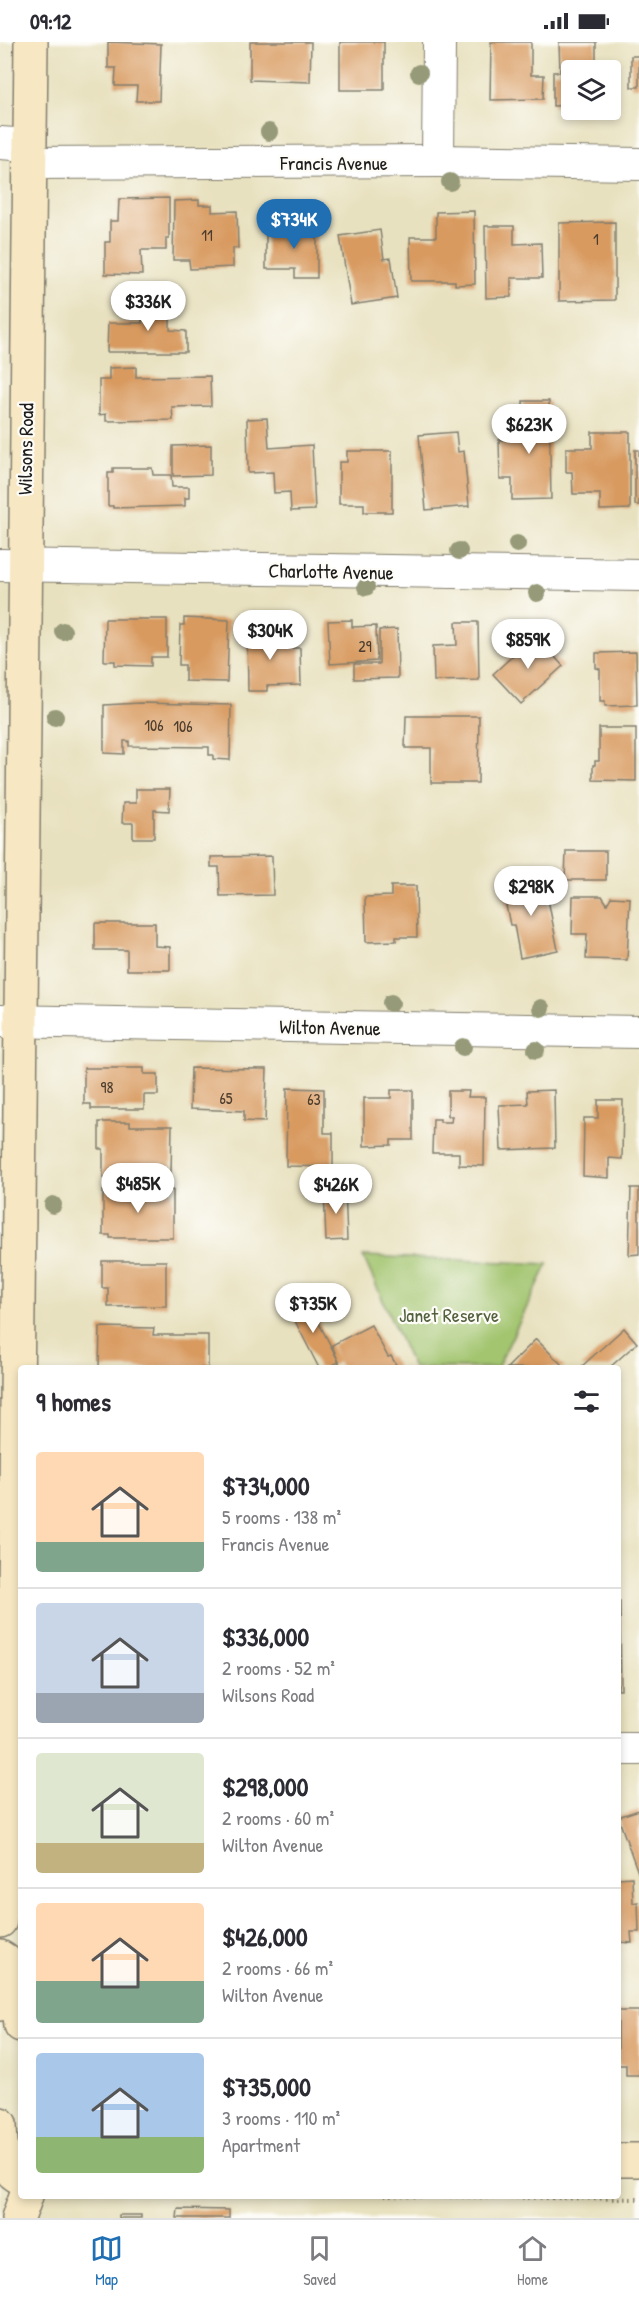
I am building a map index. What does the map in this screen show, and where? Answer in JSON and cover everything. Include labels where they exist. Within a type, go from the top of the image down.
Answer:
[{"type":"street","name":"Wilsons Road","points":[[0,1920],[18,1741],[10,1022],[12,566],[19,151],[30,42]]},
{"type":"street","points":[[438,161],[440,42]]},
{"type":"street","name":"Francis Avenue","points":[[19,151],[639,164]]},
{"type":"street","name":"Charlotte Avenue","points":[[12,566],[639,574]]},
{"type":"street","name":"Wilton Avenue","points":[[10,1022],[639,1032]]},
{"type":"street","points":[[621,1749],[639,1749]]},
{"type":"street","name":"Wilsons Road","points":[[13,1791],[18,1831]]},
{"type":"street","points":[[11,1976],[18,2010]]},
{"type":"street","points":[[621,2160],[639,2160]]},
{"type":"street","points":[[18,2218],[25,2199]]},
{"type":"path","points":[[621,2199],[639,2199]]},
{"type":"green space","name":"Janet Reserve","points":[[363,1256],[548,1264],[498,1365],[412,1365]]},
{"type":"building","points":[[108,42],[161,44],[159,101],[136,101],[137,86],[115,86],[116,68],[108,68]]},
{"type":"building","points":[[250,42],[311,42],[310,82],[250,80]]},
{"type":"building","points":[[340,42],[384,42],[384,90],[340,90]]},
{"type":"building","points":[[491,42],[531,42],[531,75],[544,75],[543,99],[490,100]]},
{"type":"building","points":[[559,42],[596,42],[596,60],[561,60],[561,106],[553,106],[553,72],[560,72]]},
{"type":"building","points":[[631,56],[639,56],[639,87],[631,87]]},
{"type":"building","points":[[169,198],[169,238],[166,238],[166,250],[141,250],[142,275],[105,274],[105,242],[110,242],[110,221],[118,221],[119,199]]},
{"type":"building","points":[[199,200],[199,205],[212,205],[212,212],[237,211],[238,248],[233,248],[233,267],[190,269],[189,260],[173,260],[174,201]]},
{"type":"building","points":[[474,211],[475,284],[455,285],[455,281],[411,281],[410,237],[436,237],[436,212]]},
{"type":"building","points":[[615,222],[615,300],[559,301],[559,223]]},
{"type":"building","points":[[290,224],[317,224],[317,278],[295,278],[295,269],[266,269],[266,230],[290,230]]},
{"type":"building","points":[[485,226],[514,226],[514,244],[541,243],[542,278],[511,278],[511,297],[486,298]]},
{"type":"building","points":[[380,230],[384,259],[391,258],[397,298],[351,305],[340,236]]},
{"type":"building","points":[[142,299],[170,299],[170,330],[186,331],[186,352],[107,352],[108,323],[142,323]]},
{"type":"building","points":[[136,367],[136,377],[210,376],[211,406],[172,407],[173,420],[106,421],[106,414],[99,415],[99,380],[109,380],[109,368]]},
{"type":"building","points":[[523,401],[549,401],[551,499],[512,500],[512,479],[500,479],[499,440],[524,439]]},
{"type":"building","points":[[267,418],[269,448],[312,445],[315,510],[291,511],[290,492],[274,493],[273,472],[248,473],[247,419]]},
{"type":"building","points":[[456,432],[458,452],[464,451],[469,506],[426,510],[419,435]]},
{"type":"building","points":[[592,432],[630,432],[630,509],[600,510],[600,494],[573,494],[572,472],[566,472],[566,448],[592,448]]},
{"type":"building","points":[[211,445],[211,475],[173,476],[173,446]]},
{"type":"building","points":[[635,450],[639,450],[639,505],[635,505]]},
{"type":"building","points":[[347,451],[392,451],[392,512],[364,512],[364,504],[339,504],[339,462],[347,462]]},
{"type":"building","points":[[113,468],[152,468],[153,475],[171,475],[172,487],[189,487],[189,498],[185,498],[185,506],[113,508],[113,506],[108,506],[108,473],[113,473]]},
{"type":"building","points":[[184,618],[229,620],[227,682],[185,681],[185,665],[179,665],[180,625],[184,625]]},
{"type":"building","points":[[105,619],[167,619],[167,657],[151,657],[151,666],[115,665],[115,661],[104,661]]},
{"type":"building","points":[[352,620],[352,627],[376,626],[377,661],[330,664],[328,621]]},
{"type":"building","points":[[456,622],[478,622],[479,680],[434,681],[433,646],[457,645]]},
{"type":"building","points":[[271,625],[271,648],[300,648],[301,685],[267,686],[267,691],[248,691],[247,626]]},
{"type":"building","points":[[397,629],[398,678],[354,679],[354,664],[379,664],[379,630]]},
{"type":"building","points":[[535,635],[563,666],[521,704],[493,674]]},
{"type":"building","points":[[636,652],[637,705],[605,706],[605,701],[600,701],[600,669],[596,668],[596,653]]},
{"type":"building","points":[[140,703],[231,705],[230,760],[213,759],[213,755],[209,755],[209,747],[129,746],[129,741],[124,741],[124,754],[104,753],[104,705]]},
{"type":"building","points":[[406,716],[479,716],[478,783],[431,783],[431,748],[405,748]]},
{"type":"building","points":[[599,728],[636,728],[636,781],[593,780],[593,765],[595,761],[599,761]]},
{"type":"building","points":[[136,789],[170,789],[169,811],[154,810],[154,838],[133,838],[133,823],[122,823],[123,803],[136,803]]},
{"type":"building","points":[[566,851],[606,851],[606,880],[565,880]]},
{"type":"building","points":[[272,856],[273,895],[220,896],[219,867],[211,867],[211,857]]},
{"type":"building","points":[[544,879],[558,950],[520,958],[514,925],[510,925],[502,886]]},
{"type":"building","points":[[391,886],[416,886],[417,937],[396,937],[396,941],[366,942],[365,897],[391,896]]},
{"type":"building","points":[[573,896],[602,896],[607,904],[611,897],[630,898],[627,960],[586,959],[587,934],[572,934]]},
{"type":"building","points":[[95,923],[155,923],[155,946],[170,947],[170,970],[127,970],[127,950],[95,950]]},
{"type":"building","points":[[84,1068],[144,1068],[144,1074],[158,1074],[158,1095],[144,1095],[144,1109],[91,1109],[91,1104],[84,1104]]},
{"type":"building","points":[[191,1068],[267,1069],[265,1122],[244,1121],[244,1111],[190,1109]]},
{"type":"building","points":[[287,1088],[324,1089],[324,1133],[333,1133],[333,1167],[286,1166]]},
{"type":"building","points":[[391,1090],[413,1090],[413,1140],[391,1140],[391,1145],[364,1146],[364,1098],[391,1098]]},
{"type":"building","points":[[554,1090],[555,1148],[501,1150],[499,1105],[528,1104],[527,1091]]},
{"type":"building","points":[[448,1091],[469,1091],[468,1097],[485,1097],[484,1166],[459,1165],[459,1153],[432,1153],[433,1119],[440,1119],[440,1122],[451,1122],[452,1116],[448,1116]]},
{"type":"building","points":[[598,1100],[623,1100],[622,1159],[609,1158],[609,1178],[583,1176],[584,1118],[598,1118]]},
{"type":"building","points":[[99,1122],[130,1122],[130,1126],[172,1126],[171,1173],[124,1173],[124,1177],[103,1177],[103,1149],[99,1149]]},
{"type":"building","points":[[345,1188],[347,1240],[326,1241],[324,1189]]},
{"type":"building","points":[[631,1188],[639,1188],[639,1254],[629,1255]]},
{"type":"building","points":[[173,1190],[173,1238],[110,1238],[110,1235],[103,1235],[103,1191]]},
{"type":"building","points":[[102,1261],[166,1261],[166,1306],[108,1307],[108,1288],[102,1288]]},
{"type":"building","points":[[306,1298],[339,1362],[333,1365],[317,1365],[288,1307]]},
{"type":"building","points":[[371,1325],[388,1357],[391,1356],[396,1365],[340,1365],[332,1345]]},
{"type":"building","points":[[100,1327],[154,1328],[153,1335],[208,1335],[208,1365],[99,1365]]},
{"type":"building","points":[[624,1328],[637,1343],[612,1365],[583,1365]]},
{"type":"building","points":[[536,1339],[562,1365],[510,1365]]},
{"type":"building","points":[[639,1810],[639,1875],[621,1825],[621,1816]]},
{"type":"building","points":[[632,1877],[633,1903],[638,1902],[639,1932],[631,1932],[632,1943],[621,1942],[621,1878]]},
{"type":"building","points":[[621,2011],[639,2011],[639,2075],[626,2075],[626,2065],[621,2065]]},
{"type":"building","points":[[178,2209],[229,2210],[229,2218],[177,2218]]},
{"type":"building","points":[[119,2215],[141,2215],[141,2218],[119,2218]]}]
